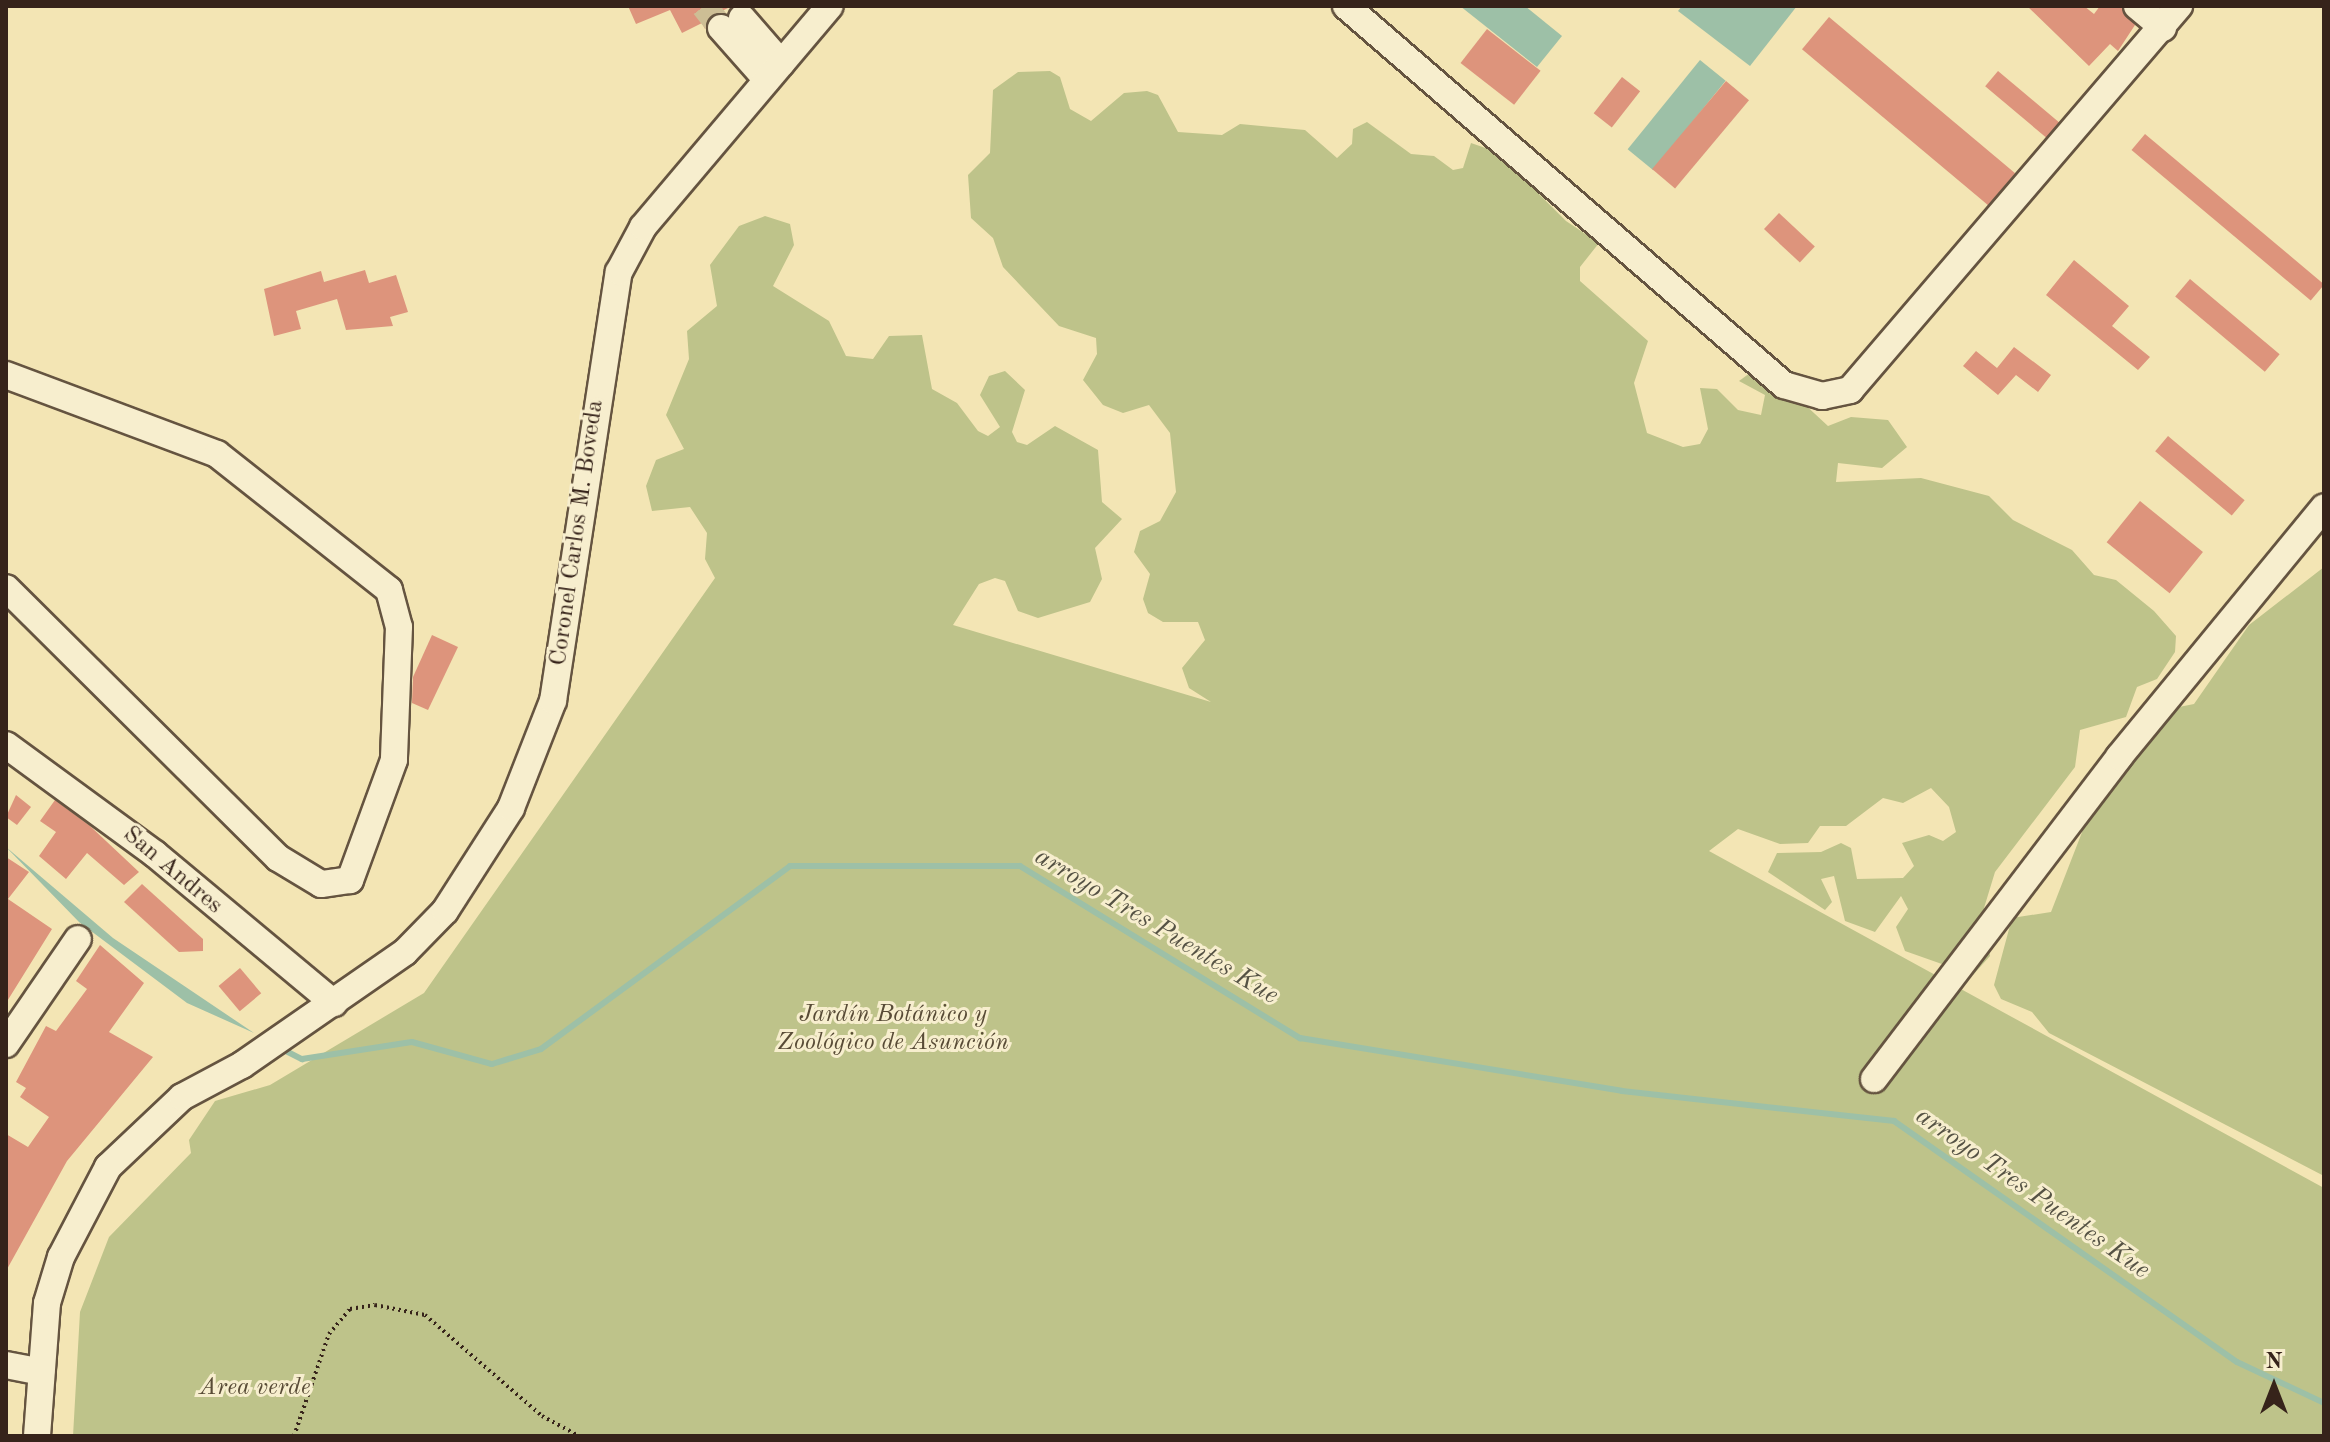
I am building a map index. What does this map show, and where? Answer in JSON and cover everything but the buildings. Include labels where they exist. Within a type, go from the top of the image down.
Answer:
[{"type":"street","name":"Coronel Carlos M. Boveda","points":[[41,1372],[47,1303],[61,1257],[108,1167],[182,1097],[242,1065],[405,952],[445,911],[525,780],[553,701],[619,272],[643,227],[830,6]]},
{"type":"street","points":[[1346,6],[1784,385],[1822,396],[1850,390],[2179,6]]},
{"type":"street","points":[[2137,6],[2163,28]]},
{"type":"street","points":[[732,23],[774,72]]},
{"type":"street","points":[[6,375],[217,454],[389,590],[399,627],[394,760],[350,880],[321,884],[278,858],[6,588]]},
{"type":"street","points":[[1874,1079],[2119,757],[2324,507]]},
{"type":"street","name":"San Andres","points":[[6,745],[143,845],[334,1003]]},
{"type":"street","points":[[6,1044],[78,939]]},
{"type":"street","points":[[6,1365],[41,1372],[37,1436]]},
{"type":"path","points":[[294,1436],[329,1334],[350,1309],[375,1305],[425,1315],[542,1416],[579,1436]]},
{"type":"green space","name":"Jardín Botánico y Zoológico de Asunción","points":[[1050,71],[1060,77],[1070,109],[1091,121],[1124,93],[1147,91],[1158,95],[1178,132],[1222,135],[1240,124],[1305,130],[1337,158],[1352,144],[1353,129],[1367,122],[1411,154],[1434,156],[1453,170],[1463,168],[1471,143],[1497,152],[1566,221],[1599,243],[1580,267],[1580,281],[1648,341],[1634,383],[1647,433],[1683,447],[1700,444],[1708,429],[1700,388],[1717,389],[1738,410],[1761,415],[1765,395],[1739,381],[1750,373],[1788,389],[1828,426],[1851,417],[1888,420],[1907,447],[1882,468],[1838,463],[1836,482],[1921,478],[1989,496],[2013,520],[2072,550],[2094,575],[2116,580],[2154,611],[2176,636],[2175,652],[2157,679],[2137,687],[2126,717],[2080,730],[2075,767],[1995,872],[1984,908],[1990,956],[1973,975],[1905,951],[1896,927],[1908,909],[1901,896],[1875,932],[1845,921],[1834,876],[1821,879],[1832,902],[1825,910],[1768,872],[1777,853],[1821,852],[1841,843],[1851,848],[1857,879],[1903,878],[1914,866],[1902,843],[1929,835],[1943,841],[1956,832],[1949,807],[1931,788],[1903,803],[1883,798],[1846,826],[1820,826],[1808,843],[1780,844],[1738,829],[1709,851],[2324,1188],[2324,1436],[73,1436],[80,1312],[109,1237],[191,1153],[189,1140],[215,1101],[270,1085],[424,993],[715,578],[705,559],[707,533],[690,507],[652,511],[646,486],[656,460],[684,449],[666,415],[689,359],[687,331],[717,306],[710,265],[739,226],[765,216],[790,224],[794,245],[773,286],[829,321],[846,356],[873,359],[889,336],[922,335],[932,389],[957,403],[978,431],[988,436],[1000,427],[980,395],[989,376],[1005,371],[1025,390],[1012,432],[1017,442],[1027,445],[1055,426],[1098,450],[1102,502],[1122,519],[1095,548],[1102,579],[1090,602],[1038,618],[1018,611],[1005,581],[995,578],[979,584],[953,625],[1211,702],[1189,688],[1182,668],[1205,640],[1198,622],[1163,622],[1148,613],[1143,599],[1150,574],[1134,552],[1140,531],[1160,521],[1176,492],[1170,433],[1149,405],[1123,413],[1103,405],[1083,380],[1097,354],[1096,338],[1059,326],[1003,267],[993,238],[971,218],[968,175],[990,153],[993,90],[1018,72]]},
{"type":"green space","points":[[2324,567],[2324,1176],[2049,1033],[2032,1012],[2001,999],[1994,985],[2012,918],[2051,912],[2093,804],[2112,793],[2113,782],[2174,708],[2194,704],[2249,625]]},
{"type":"shaded area","points":[[1460,6],[1525,6],[1562,36],[1537,67]]},
{"type":"shaded area","points":[[1682,6],[1797,6],[1750,66],[1678,11]]},
{"type":"shaded area","points":[[1700,60],[1726,81],[1653,170],[1628,149]]},
{"type":"shaded area","points":[[6,847],[113,938],[254,1033],[187,1003],[79,922]]},
{"type":"waterway","name":"arroyo Tres Puentes Kue","points":[[280,1048],[302,1059],[412,1042],[492,1064],[541,1049],[790,866],[1020,866],[1300,1038],[1622,1091],[1894,1121],[2237,1362],[2324,1403]]},
{"type":"tunnel","points":[[704,6],[721,28]]},
{"type":"park label","name":"Area verde","points":[[255,1389]]}]
